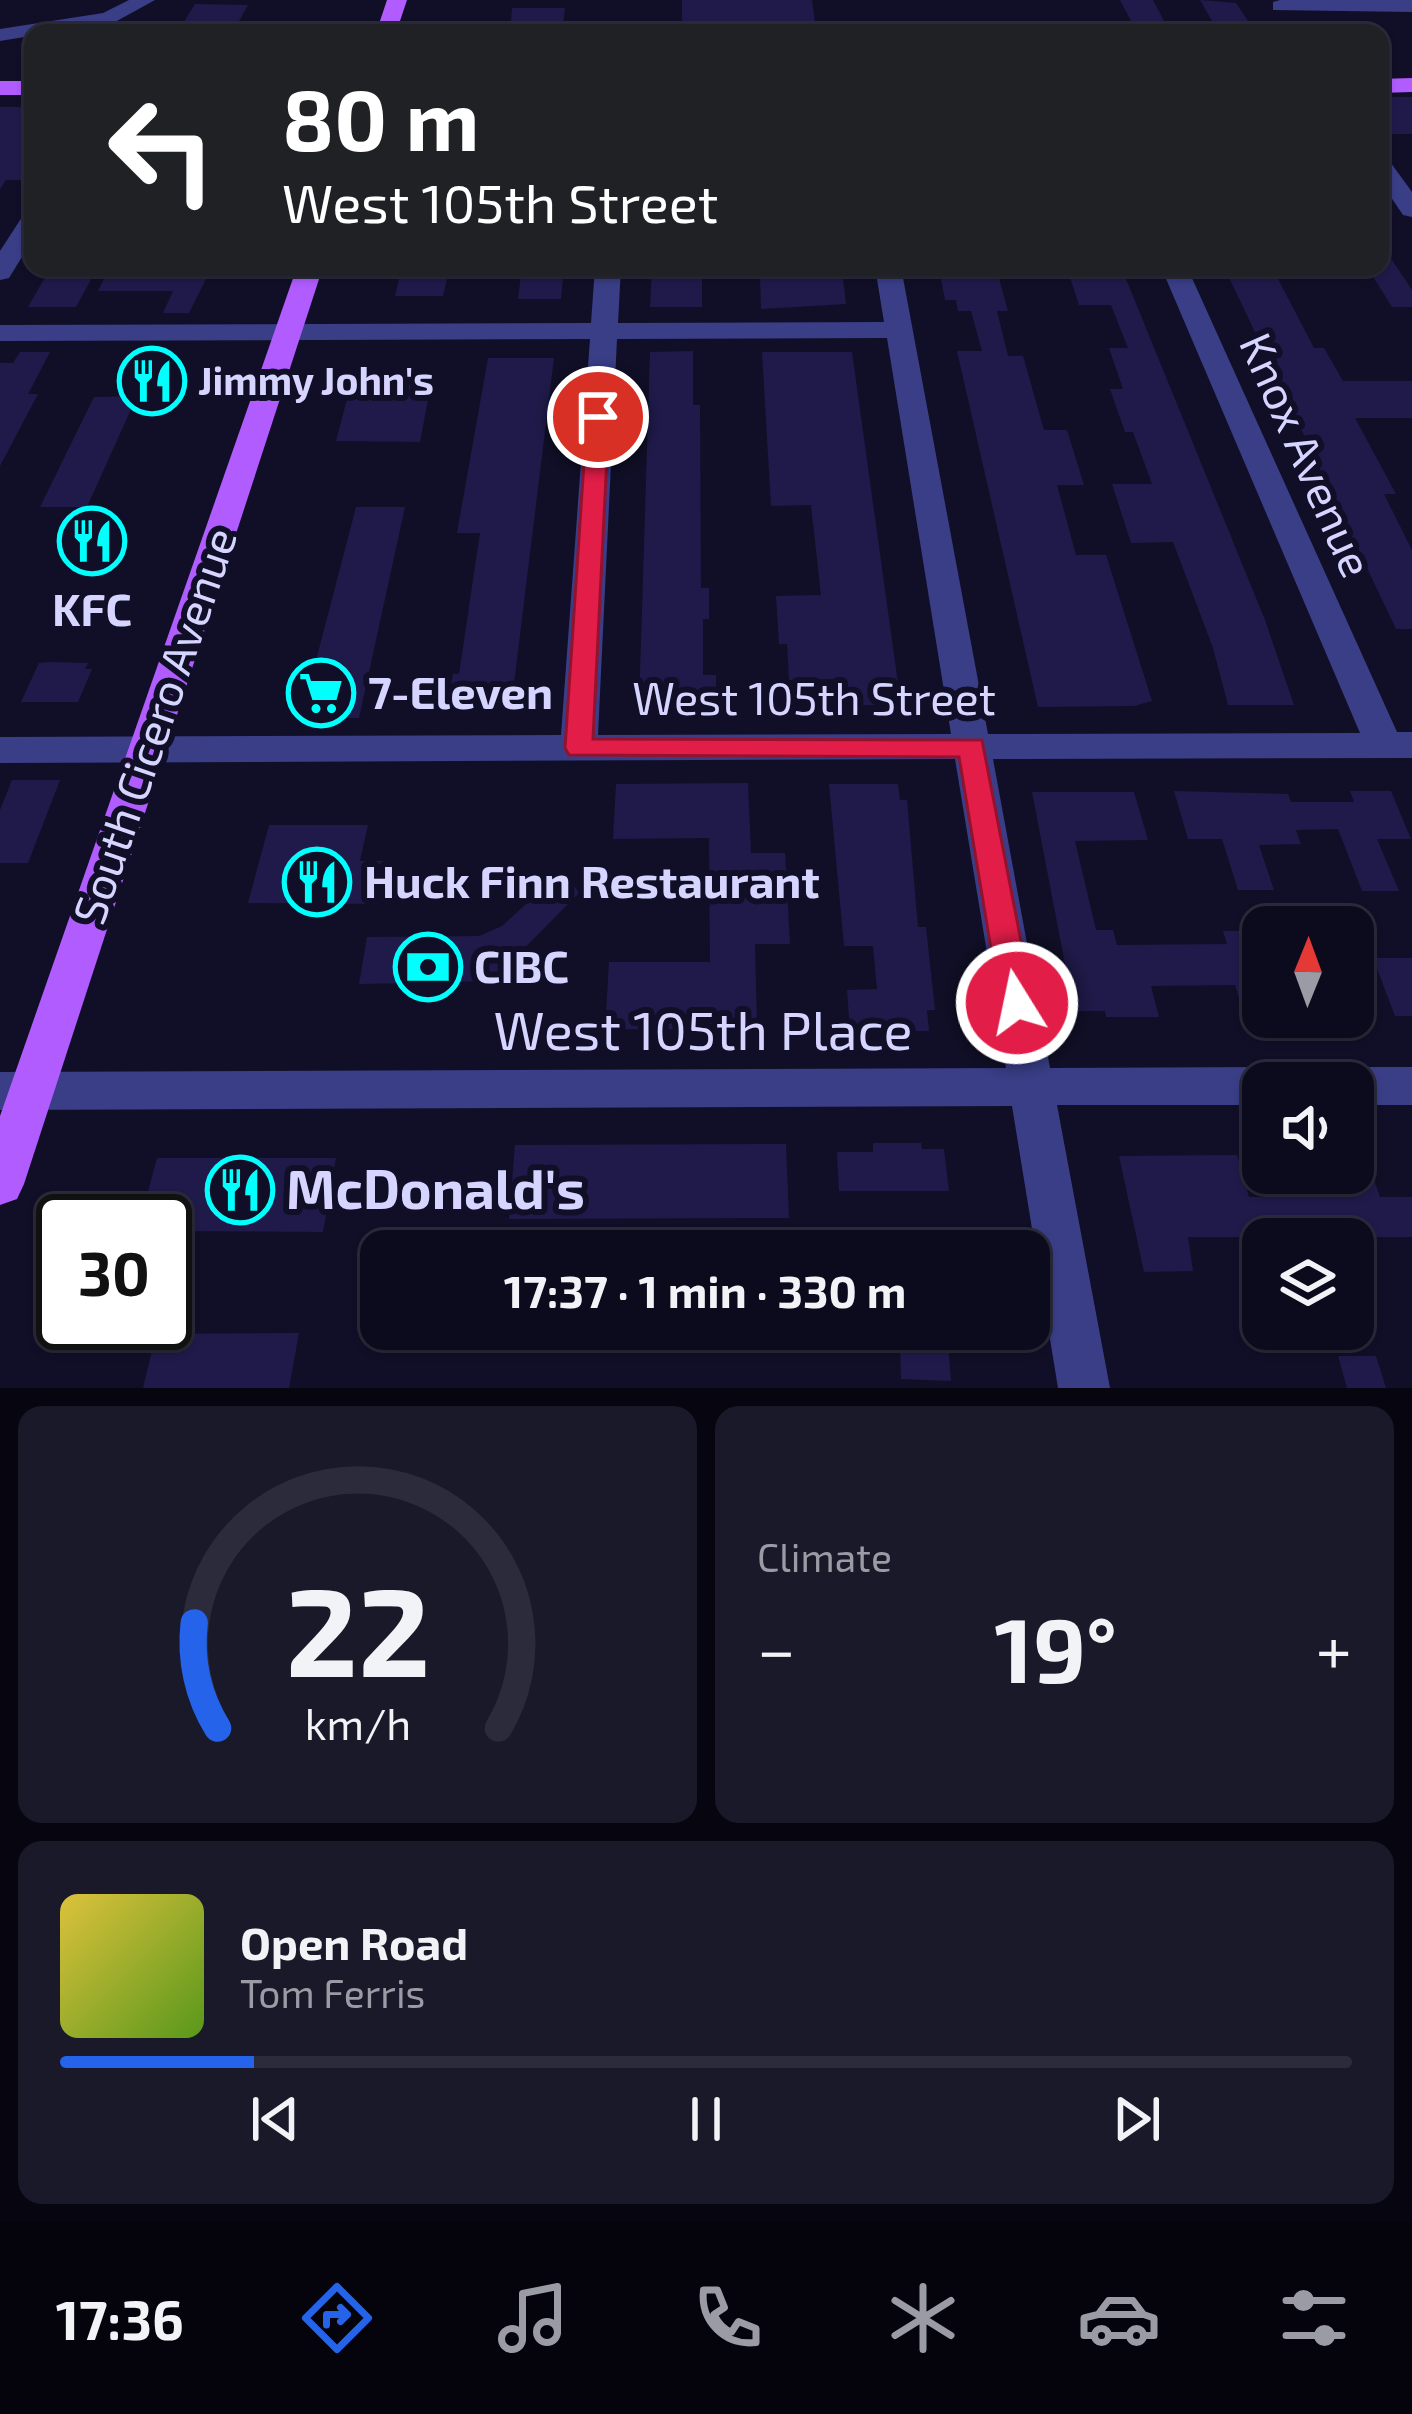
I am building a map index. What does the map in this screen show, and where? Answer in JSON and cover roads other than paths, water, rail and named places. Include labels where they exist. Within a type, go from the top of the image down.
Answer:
[{"type":"main road","name":"South Cicero Avenue","points":[[0,1184],[16,1091],[147,750],[307,276]]},
{"type":"street","points":[[106,24],[116,23],[145,0]]},
{"type":"street","points":[[1277,3],[1412,6]]},
{"type":"street","points":[[1389,177],[1412,210]]},
{"type":"street","points":[[0,272],[24,233]]},
{"type":"street","points":[[579,748],[607,276]]},
{"type":"street","points":[[889,276],[1084,1388]]},
{"type":"street","name":"Knox Avenue","points":[[1178,276],[1398,746]]},
{"type":"street","points":[[0,333],[898,330]]},
{"type":"street","name":"West 105th Street","points":[[0,750],[1398,746]]},
{"type":"street","points":[[1374,1086],[1412,1085]]},
{"type":"street","name":"West 105th Place","points":[[16,1091],[1242,1086]]},
{"type":"place","name":"Jimmy John's","points":[[152,381]]},
{"type":"place","name":"KFC","points":[[92,541]]},
{"type":"place","name":"7-Eleven","points":[[321,693]]},
{"type":"place","name":"Huck Finn Restaurant","points":[[317,882]]},
{"type":"place","name":"CIBC","points":[[428,967]]},
{"type":"place","name":"McDonald's","points":[[240,1190]]}]
